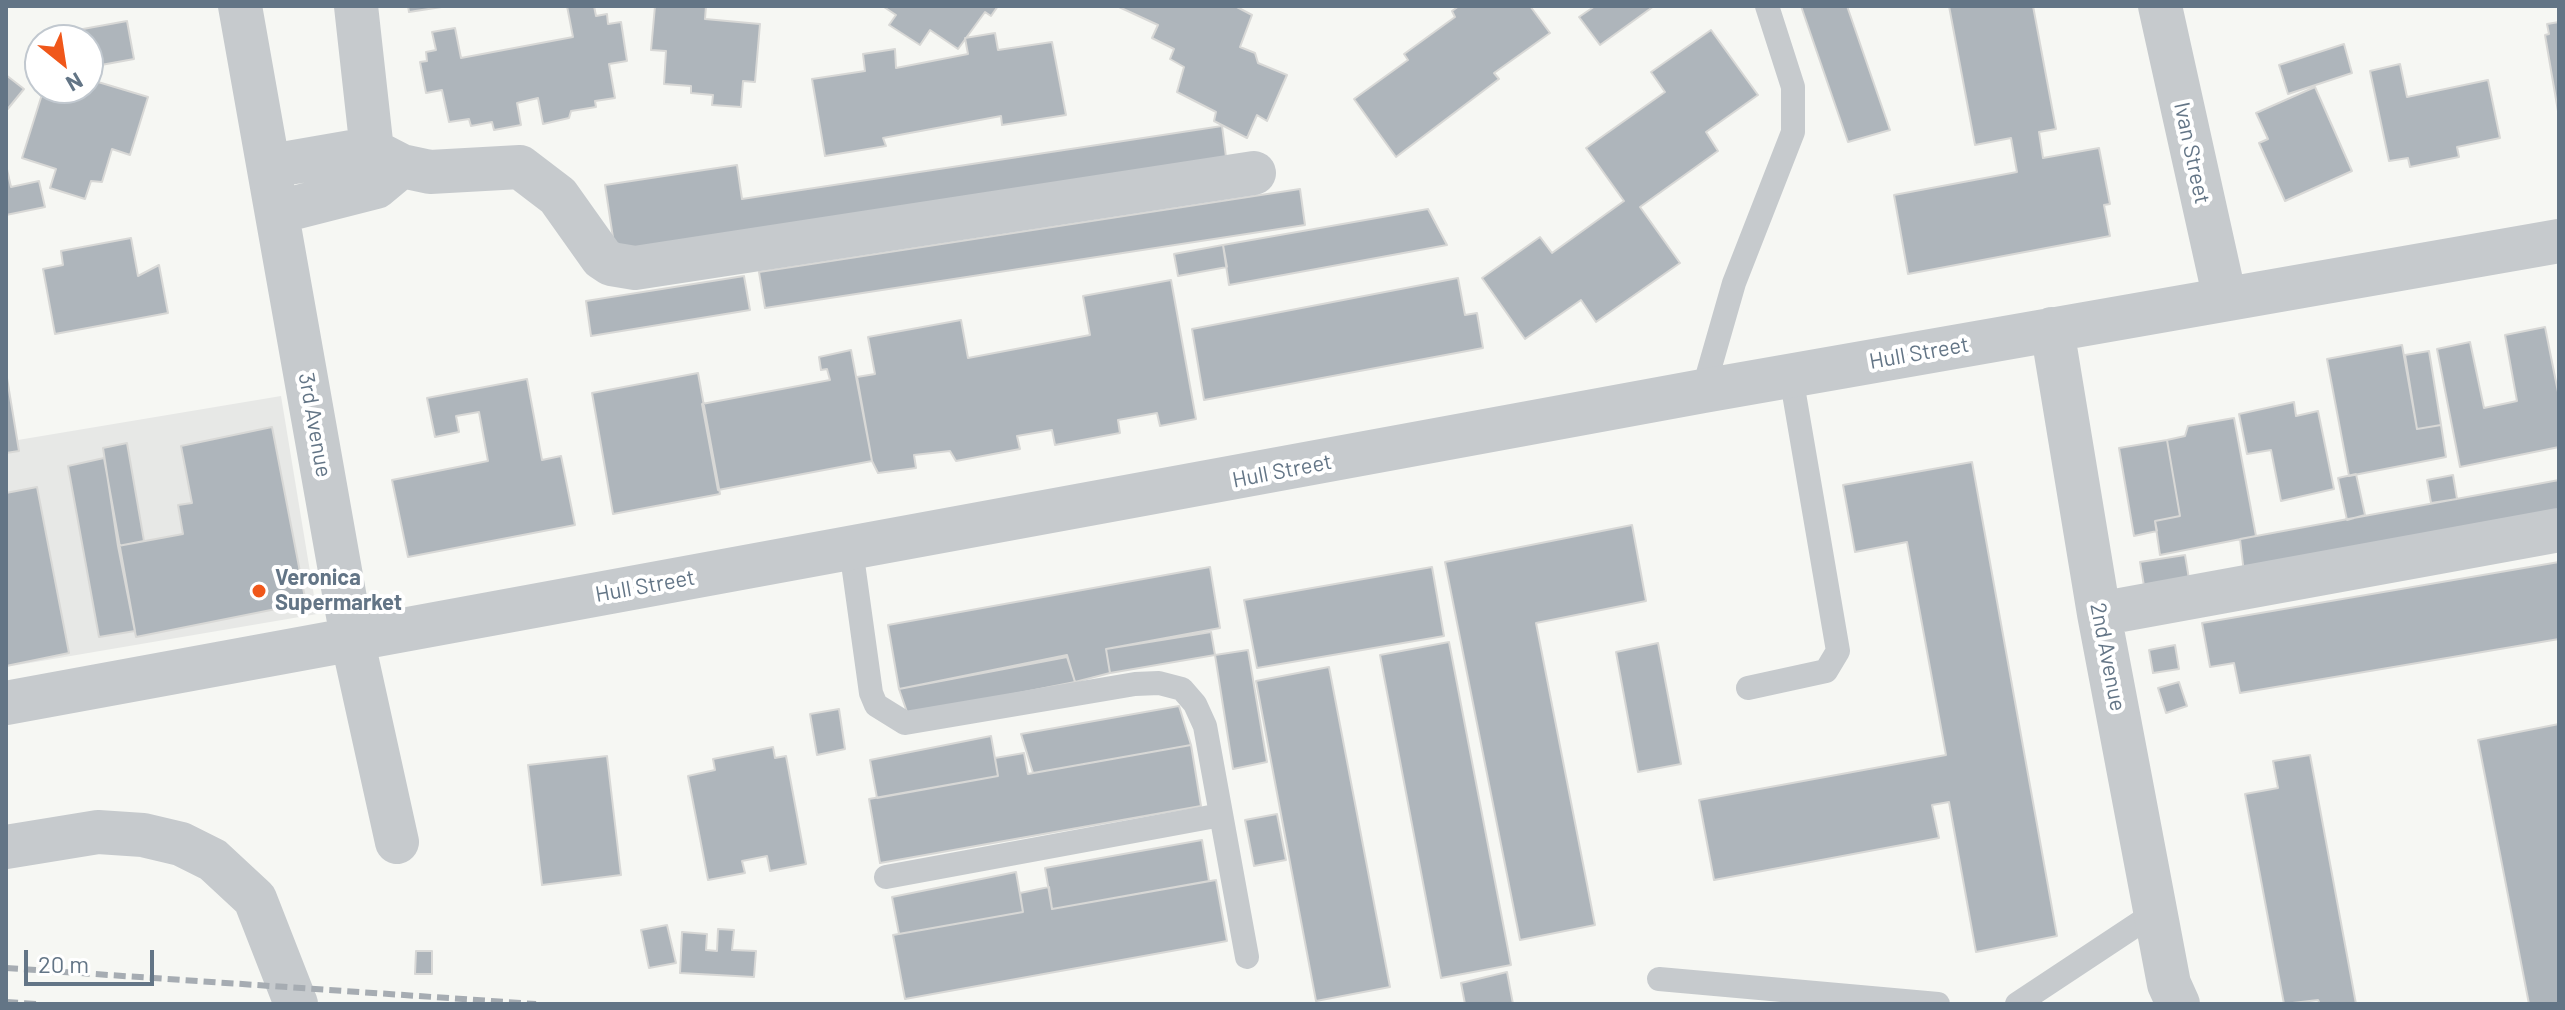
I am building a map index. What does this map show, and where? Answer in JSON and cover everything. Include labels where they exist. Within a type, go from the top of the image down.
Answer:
[{"type":"street","name":"3rd Avenue","points":[[240,6],[271,166],[352,638],[397,842]]},
{"type":"street","points":[[356,6],[382,167]]},
{"type":"street","name":"Ivan Street","points":[[2160,6],[2225,299]]},
{"type":"street","points":[[271,166],[382,167],[447,173],[520,167],[534,174],[558,196],[602,258],[611,264],[635,268],[1254,173]]},
{"type":"street","points":[[278,212],[382,167]]},
{"type":"street","name":"Hull Street","points":[[6,703],[1703,391],[2559,241]]},
{"type":"street","name":"2nd Avenue","points":[[2052,329],[2099,614],[2174,994]]},
{"type":"street","points":[[2099,614],[2559,530]]},
{"type":"street","points":[[6,847],[98,832],[143,835],[181,844],[213,860],[237,879],[255,899],[296,1004]]},
{"type":"lane","points":[[1703,391],[1742,258],[1793,132],[1793,87],[1767,6]]},
{"type":"lane","points":[[1748,688],[1826,671],[1838,651],[1791,376]]},
{"type":"lane","points":[[851,549],[871,693],[876,705],[905,723],[1135,684],[1159,683],[1182,689],[1195,704],[1205,726],[1247,957]]},
{"type":"lane","points":[[886,877],[1221,815]]},
{"type":"lane","points":[[2017,1004],[2156,912]]},
{"type":"lane","points":[[1659,979],[1938,1004]]},
{"type":"shaded area","points":[[281,396],[317,614],[6,667],[6,442]]},
{"type":"building","points":[[408,6],[448,6],[409,12]]},
{"type":"building","points":[[567,6],[594,6],[596,16],[607,14],[608,24],[621,22],[627,61],[609,64],[615,98],[595,101],[596,107],[571,111],[569,118],[543,124],[538,98],[517,103],[521,125],[494,130],[492,122],[471,126],[469,119],[449,122],[442,90],[426,93],[420,62],[427,61],[426,52],[436,50],[432,32],[455,28],[461,58],[573,37]]},
{"type":"building","points":[[655,6],[706,6],[705,19],[760,24],[755,82],[743,81],[741,107],[712,105],[713,95],[691,93],[691,86],[664,84],[666,51],[651,50]]},
{"type":"building","points":[[998,6],[991,16],[985,12],[958,49],[930,30],[920,45],[889,25],[896,15],[884,7]]},
{"type":"building","points":[[1235,6],[1252,15],[1240,47],[1255,53],[1258,63],[1287,75],[1267,121],[1257,115],[1247,138],[1214,121],[1216,112],[1177,92],[1184,67],[1170,59],[1174,49],[1152,38],[1158,25],[1119,7]]},
{"type":"building","points":[[1459,6],[1530,6],[1550,33],[1494,73],[1499,79],[1396,157],[1354,99],[1408,60],[1404,54],[1455,17],[1452,11]]},
{"type":"building","points":[[1595,6],[1654,6],[1600,45],[1579,17]]},
{"type":"building","points":[[1801,6],[1847,6],[1890,130],[1848,142]]},
{"type":"building","points":[[1949,6],[2033,6],[2056,129],[2039,132],[2043,158],[2099,148],[2110,204],[2104,205],[2110,236],[1908,274],[1894,195],[2017,172],[2011,138],[1975,145]]},
{"type":"building","points":[[127,21],[134,59],[104,64],[104,25]]},
{"type":"building","points":[[2559,22],[2559,117],[2545,35],[2549,34],[2547,24]]},
{"type":"building","points":[[1711,30],[1758,95],[1706,132],[1718,151],[1640,207],[1680,263],[1596,322],[1581,300],[1525,339],[1482,278],[1540,237],[1552,253],[1624,201],[1586,148],[1665,92],[1651,72]]},
{"type":"building","points":[[995,33],[998,50],[1052,42],[1066,115],[1002,125],[1001,116],[883,138],[886,146],[825,156],[812,79],[865,71],[863,54],[895,49],[896,68],[968,54],[965,38]]},
{"type":"building","points":[[2344,44],[2352,73],[2288,94],[2279,65]]},
{"type":"building","points":[[2400,64],[2407,97],[2488,80],[2500,138],[2457,147],[2459,157],[2410,167],[2408,158],[2389,161],[2370,71]]},
{"type":"building","points":[[6,75],[24,89],[6,111]]},
{"type":"building","points":[[104,84],[148,97],[130,155],[112,149],[102,182],[91,181],[85,199],[50,188],[56,169],[22,158],[39,104],[104,104]]},
{"type":"building","points":[[2315,87],[2352,171],[2285,201],[2259,143],[2268,139],[2256,113]]},
{"type":"building","points":[[1222,126],[1226,157],[615,251],[605,185],[737,165],[742,199]]},
{"type":"building","points":[[6,165],[11,187],[39,181],[45,207],[6,215]]},
{"type":"building","points":[[1300,189],[1305,225],[765,308],[759,272]]},
{"type":"building","points":[[1428,209],[1447,245],[1229,285],[1223,245]]},
{"type":"building","points":[[131,238],[138,276],[159,265],[168,313],[55,334],[43,269],[63,265],[61,251]]},
{"type":"building","points":[[1223,245],[1227,267],[1178,276],[1174,254]]},
{"type":"building","points":[[744,276],[750,310],[591,336],[586,301]]},
{"type":"building","points":[[1458,278],[1465,315],[1477,313],[1483,348],[1204,400],[1192,329]]},
{"type":"building","points":[[1171,280],[1196,419],[1160,426],[1157,413],[1118,420],[1120,433],[1055,445],[1052,430],[1017,436],[1020,449],[956,461],[950,451],[914,455],[916,468],[878,473],[872,461],[857,377],[875,374],[868,337],[961,320],[968,358],[1090,335],[1083,296]]},
{"type":"building","points":[[2545,327],[2559,397],[2559,447],[2460,467],[2437,349],[2470,342],[2484,408],[2517,401],[2505,335]]},
{"type":"building","points":[[2402,345],[2417,429],[2441,425],[2446,457],[2349,476],[2327,359]]},
{"type":"building","points":[[851,350],[872,461],[718,490],[702,404],[830,380],[827,369],[821,370],[819,357]]},
{"type":"building","points":[[2429,351],[2441,425],[2417,429],[2405,355]]},
{"type":"building","points":[[6,372],[19,451],[6,453]]},
{"type":"building","points":[[698,373],[720,494],[613,514],[592,393]]},
{"type":"building","points":[[527,379],[542,460],[561,456],[575,525],[408,557],[392,480],[488,461],[479,412],[456,416],[459,432],[435,437],[427,398]]},
{"type":"building","points":[[2294,402],[2296,416],[2318,411],[2334,489],[2281,501],[2271,450],[2247,454],[2239,414]]},
{"type":"building","points":[[2234,418],[2256,536],[2160,555],[2155,521],[2180,516],[2167,440],[2185,436],[2188,426]]},
{"type":"building","points":[[272,427],[306,603],[136,637],[118,546],[183,534],[178,505],[192,503],[181,446]]},
{"type":"building","points":[[2167,440],[2180,516],[2155,521],[2157,531],[2134,536],[2119,448]]},
{"type":"building","points":[[127,443],[144,541],[118,546],[103,448]]},
{"type":"building","points":[[104,458],[135,631],[99,637],[68,466]]},
{"type":"building","points":[[1972,462],[2057,936],[1976,952],[1949,802],[1932,805],[1939,838],[1714,880],[1699,800],[1946,755],[1907,542],[1855,552],[1843,485]]},
{"type":"building","points":[[2356,474],[2365,515],[2347,520],[2338,478]]},
{"type":"building","points":[[2453,475],[2457,499],[2431,503],[2427,480]]},
{"type":"building","points":[[2559,480],[2559,516],[2244,573],[2240,539]]},
{"type":"building","points":[[37,487],[69,653],[6,666],[6,493]]},
{"type":"building","points":[[1632,525],[1646,601],[1536,623],[1595,925],[1520,940],[1445,562]]},
{"type":"building","points":[[2185,555],[2190,585],[2145,592],[2140,562]]},
{"type":"building","points":[[2559,562],[2559,639],[2240,693],[2234,663],[2210,667],[2202,623]]},
{"type":"building","points":[[1210,567],[1220,628],[1106,649],[1110,673],[1075,682],[1067,655],[899,689],[888,625]]},
{"type":"building","points":[[1432,567],[1444,636],[1257,668],[1244,600]]},
{"type":"building","points":[[1211,632],[1215,655],[1110,673],[1106,649]]},
{"type":"building","points":[[1449,642],[1511,965],[1441,978],[1380,655]]},
{"type":"building","points":[[1658,643],[1681,764],[1638,772],[1616,652]]},
{"type":"building","points":[[2175,645],[2179,669],[2153,673],[2149,650]]},
{"type":"building","points":[[1248,650],[1267,762],[1233,769],[1215,655]]},
{"type":"building","points":[[1067,657],[1075,682],[908,715],[899,689]]},
{"type":"building","points":[[1329,667],[1390,987],[1316,1001],[1256,681]]},
{"type":"building","points":[[2179,682],[2187,706],[2166,713],[2158,688]]},
{"type":"building","points":[[1179,706],[1191,745],[1033,773],[1021,734]]},
{"type":"building","points":[[839,709],[845,749],[817,755],[810,714]]},
{"type":"building","points":[[2559,724],[2559,1004],[2529,1004],[2478,740]]},
{"type":"building","points":[[991,736],[998,776],[877,798],[870,760]]},
{"type":"building","points":[[1191,745],[1201,806],[880,863],[869,799],[998,776],[995,758],[1024,753],[1028,774]]},
{"type":"building","points":[[773,747],[775,758],[786,756],[806,864],[770,871],[767,856],[742,861],[745,873],[708,880],[688,776],[715,770],[713,759]]},
{"type":"building","points":[[2310,755],[2356,1004],[2320,1004],[2318,1000],[2284,1004],[2245,794],[2278,788],[2273,761]]},
{"type":"building","points":[[607,756],[621,875],[542,885],[528,765]]},
{"type":"building","points":[[1277,814],[1286,860],[1254,866],[1245,820]]},
{"type":"building","points":[[1202,840],[1209,881],[1052,909],[1045,868]]},
{"type":"building","points":[[1016,872],[1023,912],[899,934],[892,897]]},
{"type":"building","points":[[1216,880],[1227,941],[905,999],[893,935],[1023,912],[1020,893],[1049,887],[1052,909]]},
{"type":"building","points":[[667,925],[676,963],[649,968],[641,930]]},
{"type":"building","points":[[718,929],[734,930],[732,950],[756,951],[754,977],[680,973],[682,932],[707,934],[706,950],[717,951]]},
{"type":"building","points":[[416,951],[432,951],[432,974],[415,974]]},
{"type":"building","points":[[1507,972],[1513,1004],[1465,1004],[1461,983]]},
{"type":"railway","points":[[6,968],[536,1004]]},
{"type":"railway","points":[[6,1002],[36,1004]]},
{"type":"place","name":"Veronica Supermarket","points":[[259,591]]}]
